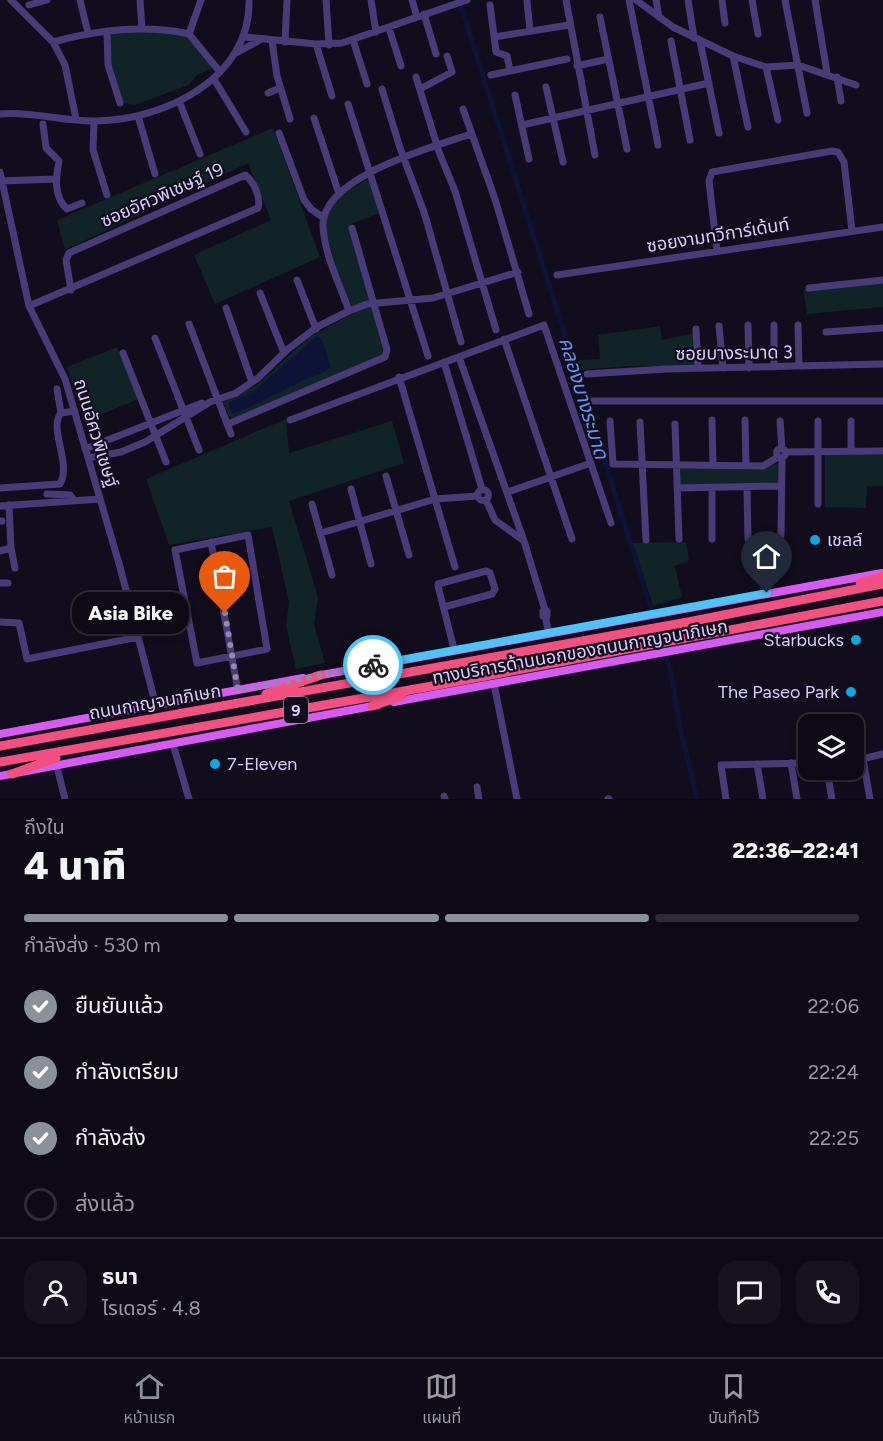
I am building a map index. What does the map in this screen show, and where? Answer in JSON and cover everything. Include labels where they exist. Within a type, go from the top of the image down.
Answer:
[{"type":"highway","points":[[818,597],[883,574]]},
{"type":"highway","name":"ถนนกาญจนาภิเษก","points":[[0,746],[619,635],[883,584]]},
{"type":"highway","name":"ถนนกาญจนาภิเษก","points":[[0,762],[438,685],[883,601]]},
{"type":"highway","points":[[838,609],[883,610]]},
{"type":"highway","points":[[235,704],[321,675]]},
{"type":"highway","points":[[372,706],[438,685]]},
{"type":"highway","points":[[12,774],[34,764],[65,756],[77,749]]},
{"type":"main road","points":[[0,734],[684,608],[883,574]]},
{"type":"main road","name":"ทางบริการด้านนอกของถนนกาญจนาภิเษก","points":[[0,776],[694,648],[883,610]]},
{"type":"street","points":[[11,0],[53,42],[65,65],[76,119]]},
{"type":"street","points":[[29,5],[47,0]]},
{"type":"street","points":[[80,0],[88,33]]},
{"type":"street","points":[[140,0],[142,29]]},
{"type":"street","points":[[189,34],[201,0]]},
{"type":"street","points":[[0,114],[13,113],[94,122],[138,116],[178,101],[214,79],[234,53],[245,37],[249,0]]},
{"type":"street","points":[[285,42],[287,0]]},
{"type":"street","points":[[326,0],[330,45]]},
{"type":"street","points":[[371,0],[376,32]]},
{"type":"street","points":[[412,0],[436,54]]},
{"type":"street","points":[[245,37],[330,45],[353,40],[466,0]]},
{"type":"street","points":[[566,0],[595,155]]},
{"type":"street","points":[[629,0],[658,145]]},
{"type":"street","points":[[636,0],[658,17],[697,40],[734,56],[766,67],[798,65],[827,73],[856,85]]},
{"type":"street","points":[[656,0],[658,17]]},
{"type":"street","points":[[688,0],[719,133]]},
{"type":"street","points":[[722,0],[725,23]]},
{"type":"street","points":[[752,0],[758,34]]},
{"type":"street","points":[[785,0],[807,113]]},
{"type":"street","points":[[815,0],[827,73]]},
{"type":"street","points":[[527,1],[530,31]]},
{"type":"street","points":[[490,4],[496,52],[507,56],[510,71]]},
{"type":"street","points":[[600,17],[627,149]]},
{"type":"street","points":[[494,37],[570,25]]},
{"type":"street","points":[[389,28],[401,66]]},
{"type":"street","points":[[53,42],[88,33],[107,31],[142,29],[189,34],[220,72]]},
{"type":"street","points":[[107,31],[108,65],[120,103]]},
{"type":"street","points":[[234,53],[260,40]]},
{"type":"street","points":[[353,40],[367,84]]},
{"type":"street","points":[[272,41],[280,88],[290,118]]},
{"type":"street","points":[[671,42],[690,140]]},
{"type":"street","points":[[316,44],[332,96]]},
{"type":"street","points":[[420,89],[452,72],[447,56]]},
{"type":"street","points":[[734,56],[748,127]]},
{"type":"street","points":[[491,75],[567,59]]},
{"type":"street","points":[[577,66],[608,59]]},
{"type":"street","points":[[766,67],[778,120]]},
{"type":"street","points":[[416,77],[455,191],[496,330]]},
{"type":"street","points":[[837,77],[841,101]]},
{"type":"street","points":[[214,79],[246,132]]},
{"type":"street","points":[[522,125],[709,83]]},
{"type":"street","points":[[546,87],[563,162]]},
{"type":"street","points":[[268,93],[280,88]]},
{"type":"street","points":[[382,89],[424,212],[461,342]]},
{"type":"street","points":[[515,95],[529,159]]},
{"type":"street","points":[[178,101],[200,154]]},
{"type":"street","points":[[348,104],[428,356]]},
{"type":"street","points":[[463,109],[518,272],[529,314]]},
{"type":"street","points":[[138,116],[155,174]]},
{"type":"street","points":[[314,118],[339,194]]},
{"type":"street","points":[[94,122],[93,150],[107,195]]},
{"type":"street","points":[[43,124],[46,148],[59,161],[55,179],[64,208],[82,204]]},
{"type":"street","points":[[279,133],[304,200],[311,209],[324,218]]},
{"type":"street","points":[[349,311],[326,241],[325,210],[339,194],[370,173],[471,134]]},
{"type":"street","points":[[717,251],[709,181],[712,172],[832,151],[838,152],[844,162],[852,231]]},
{"type":"street","name":"ถนนอัศวพิเชษฐ์","points":[[0,172],[29,306],[57,361],[75,411],[156,706]]},
{"type":"street","name":"ซอยอัศวพิเชษฐ์ 19","points":[[29,306],[71,290],[258,208],[258,197],[250,179],[245,175],[69,253],[66,260],[71,290]]},
{"type":"street","points":[[1,185],[55,179]]},
{"type":"street","name":"ซอยงามทวีการ์เด้นท์","points":[[557,275],[883,227]]},
{"type":"street","points":[[228,424],[386,357],[387,350],[352,228]]},
{"type":"street","points":[[86,449],[151,424],[185,414],[236,393],[316,329],[349,311],[373,303],[448,294],[518,272]]},
{"type":"street","points":[[297,280],[316,329]]},
{"type":"street","points":[[809,288],[883,280]]},
{"type":"street","points":[[260,293],[284,353]]},
{"type":"street","points":[[226,308],[252,382]]},
{"type":"street","points":[[189,324],[231,434]]},
{"type":"street","points":[[290,420],[399,377],[544,325],[611,523]]},
{"type":"street","points":[[748,325],[749,368]]},
{"type":"street","points":[[774,325],[774,367]]},
{"type":"street","points":[[798,325],[799,366]]},
{"type":"street","points":[[719,326],[723,368]]},
{"type":"street","points":[[826,332],[883,328]]},
{"type":"street","points":[[696,329],[698,368]]},
{"type":"street","points":[[155,338],[199,450]]},
{"type":"street","points":[[504,339],[572,539]]},
{"type":"street","points":[[123,353],[166,462]]},
{"type":"street","points":[[459,357],[524,541],[549,633]]},
{"type":"street","points":[[444,362],[480,492]]},
{"type":"street","name":"ซอยบางระมาด 3","points":[[587,374],[698,368],[883,364]]},
{"type":"street","points":[[399,377],[455,567]]},
{"type":"street","points":[[0,488],[60,484],[63,459],[56,423],[61,413],[57,389]]},
{"type":"street","points":[[591,402],[883,401]]},
{"type":"street","points":[[61,413],[75,411]]},
{"type":"street","points":[[88,458],[121,452],[155,435],[185,414]]},
{"type":"street","points":[[712,420],[713,465]]},
{"type":"street","points":[[745,420],[746,466]]},
{"type":"street","points":[[610,421],[613,464],[763,466],[782,454],[818,450],[883,451]]},
{"type":"street","points":[[780,421],[781,535]]},
{"type":"street","points":[[851,421],[851,451]]},
{"type":"street","points":[[640,422],[646,540]]},
{"type":"street","points":[[818,422],[818,504]]},
{"type":"street","points":[[675,424],[679,539]]},
{"type":"street","points":[[508,492],[591,463]]},
{"type":"street","points":[[386,476],[409,555]]},
{"type":"street","points":[[677,488],[781,486]]},
{"type":"street","points":[[747,487],[748,539]]},
{"type":"street","points":[[712,488],[712,539]]},
{"type":"street","points":[[351,489],[371,564]]},
{"type":"street","points":[[321,533],[396,508],[480,492],[489,493],[486,500],[495,520],[524,541]]},
{"type":"street","points":[[47,494],[70,495],[74,500]]},
{"type":"street","points":[[0,506],[100,499]]},
{"type":"street","points":[[312,504],[332,575]]},
{"type":"street","points":[[9,505],[11,548],[15,568]]},
{"type":"street","points":[[248,535],[268,646],[264,651],[233,658],[197,663],[175,550],[248,535]]},
{"type":"street","points":[[212,542],[238,691]]},
{"type":"street","points":[[0,551],[11,548]]},
{"type":"street","points":[[444,607],[492,594],[495,589],[490,573],[486,571],[440,582],[438,586],[454,650]]},
{"type":"street","points":[[0,622],[19,623],[27,659],[138,637]]},
{"type":"street","points":[[494,684],[518,799]]},
{"type":"street","points":[[173,744],[189,799]]},
{"type":"street","points":[[864,759],[883,754]]},
{"type":"street","points":[[791,763],[798,799]]},
{"type":"street","points":[[726,799],[721,765],[798,763]]},
{"type":"street","points":[[757,764],[763,799]]},
{"type":"street","points":[[864,765],[870,799]]},
{"type":"street","points":[[57,767],[65,799]]},
{"type":"street","points":[[829,780],[832,799]]},
{"type":"street","points":[[477,787],[479,799]]},
{"type":"green space","points":[[188,31],[213,68],[197,75],[189,85],[157,97],[134,105],[121,102],[110,65],[108,33]]},
{"type":"green space","points":[[273,128],[320,257],[215,304],[194,255],[271,220],[248,163],[65,250],[57,220]]},
{"type":"green space","points":[[366,180],[372,183],[382,212],[349,225],[384,354],[232,419],[223,402],[257,385],[308,338],[354,313],[334,261],[326,218],[336,200]]},
{"type":"green space","points":[[883,283],[883,307],[807,314],[803,290]]},
{"type":"green space","points":[[660,326],[662,340],[694,333],[695,366],[628,366],[579,370],[578,360],[600,359],[598,335]]},
{"type":"green space","points":[[117,347],[138,399],[84,422],[67,367]]},
{"type":"green space","points":[[286,419],[289,453],[392,421],[404,463],[289,501],[318,597],[314,624],[325,663],[296,669],[286,626],[289,602],[272,527],[169,545],[146,479]]},
{"type":"green space","points":[[825,455],[883,455],[883,486],[867,486],[866,508],[825,507]]},
{"type":"green space","points":[[778,464],[779,484],[680,486],[679,467]]},
{"type":"green space","points":[[686,542],[689,561],[675,566],[682,597],[653,606],[633,543]]},
{"type":"water","points":[[316,337],[321,338],[331,366],[328,369],[233,414],[228,403],[254,391]]},
{"type":"waterway","name":"คลองบางระมาด","points":[[459,0],[670,668],[680,727],[697,799]]},
{"type":"way so far","points":[[225,613],[238,691],[373,665]]},
{"type":"place","name":"เชลล์","points":[[815,540]]},
{"type":"place","name":"Asia Bike","points":[[225,613]]},
{"type":"place","name":"Starbucks","points":[[856,640]]},
{"type":"place","name":"The Paseo Park","points":[[851,692]]},
{"type":"place","name":"7-Eleven","points":[[215,764]]},
{"type":"route","points":[[373,665],[767,593]]}]
